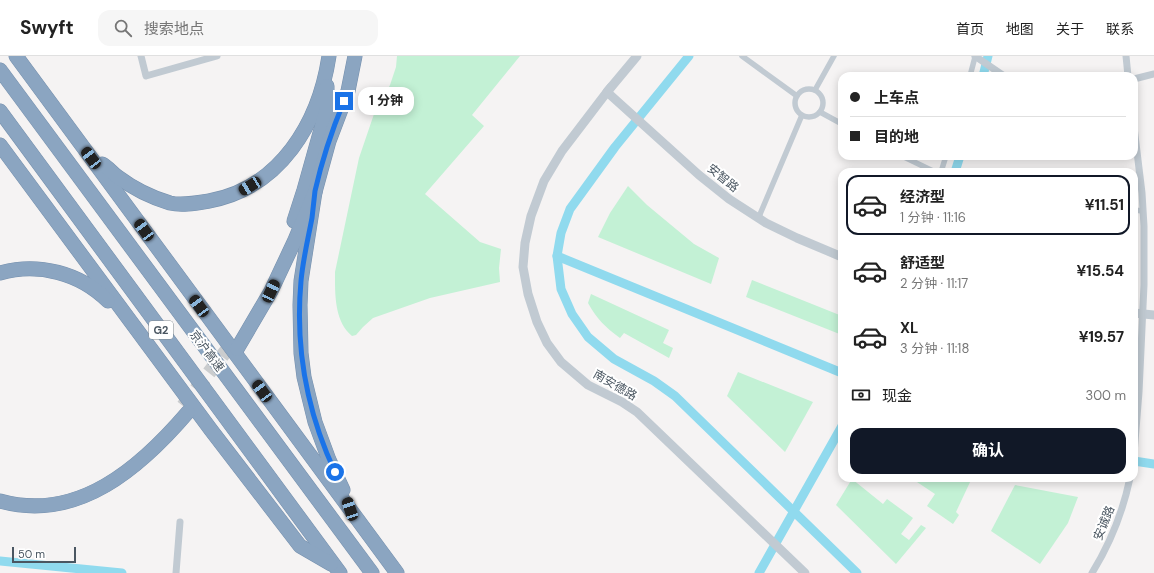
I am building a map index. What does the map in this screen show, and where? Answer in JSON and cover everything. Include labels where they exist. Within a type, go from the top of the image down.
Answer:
[{"type":"highway","points":[[16,56],[397,573]]},
{"type":"highway","points":[[350,509],[315,422],[306,385],[301,353],[300,305],[301,281],[315,192],[329,141],[348,91],[355,56]]},
{"type":"highway","points":[[91,158],[106,166],[115,175],[129,185],[149,196],[172,203],[195,204],[219,199],[240,192],[260,180],[277,166],[292,149],[305,130],[317,106],[328,62]]},
{"type":"highway","points":[[315,192],[295,240],[271,291],[235,345],[264,288],[290,231],[304,190],[327,108],[328,62]]},
{"type":"highway","name":"京沪高速","points":[[0,70],[127,244],[372,573]]},
{"type":"highway","name":"京沪高速","points":[[4,117],[338,570]]},
{"type":"highway","points":[[2,148],[234,461],[300,546],[338,570]]},
{"type":"highway","points":[[0,273],[18,269],[34,269],[52,271],[70,276],[94,288],[114,306],[142,338]]},
{"type":"highway","points":[[1,498],[56,498],[91,487],[122,468],[186,409]]},
{"type":"street","points":[[141,56],[146,76],[217,56]]},
{"type":"street","name":"南安德路","points":[[636,56],[562,151],[544,181],[531,216],[525,243],[523,267],[528,294],[536,322],[547,343],[561,362],[588,385],[622,402],[637,412],[805,573]]},
{"type":"street","points":[[742,56],[798,96]]},
{"type":"street","points":[[815,90],[834,56]]},
{"type":"street","points":[[1126,56],[1128,72]]},
{"type":"street","points":[[972,72],[977,58],[998,72]]},
{"type":"street","points":[[1138,78],[1154,74]]},
{"type":"street","points":[[806,89],[815,90],[820,94],[823,100],[823,106],[820,112],[815,116],[808,117],[802,115],[796,109],[795,101],[799,93],[806,89]]},
{"type":"street","name":"安智路","points":[[607,92],[699,175],[729,199],[758,218],[796,238],[838,255]]},
{"type":"street","points":[[820,112],[838,122]]},
{"type":"street","points":[[758,218],[802,115]]},
{"type":"street","points":[[910,160],[927,168]]},
{"type":"street","points":[[1138,160],[1143,211],[1144,285],[1138,313],[1138,404]]},
{"type":"street","points":[[1138,210],[1143,211]]},
{"type":"street","points":[[1138,313],[1154,315]]},
{"type":"street","name":"安诚路","points":[[1092,573],[1108,545],[1115,529],[1122,510],[1129,482]]},
{"type":"street","points":[[176,569],[180,522]]},
{"type":"green space","points":[[397,56],[520,56],[472,115],[484,126],[425,194],[480,242],[501,249],[499,268],[500,282],[430,298],[373,318],[356,335],[352,336],[346,330],[339,315],[336,298],[335,272],[359,158],[374,114],[390,85],[396,67]]},
{"type":"green space","points":[[628,186],[647,205],[694,244],[719,258],[711,284],[598,237],[610,213]]},
{"type":"green space","points":[[752,280],[838,314],[838,333],[746,297]]},
{"type":"green space","points":[[591,294],[669,330],[663,343],[673,348],[669,358],[624,333],[620,338],[610,330],[598,318],[588,303]]},
{"type":"green space","points":[[738,372],[813,402],[785,452],[727,396]]},
{"type":"green space","points":[[850,482],[856,482],[883,504],[887,499],[913,518],[901,534],[909,540],[921,525],[926,528],[896,564],[836,505]]},
{"type":"green space","points":[[917,482],[970,482],[956,512],[959,515],[953,524],[927,506],[935,494]]},
{"type":"green space","points":[[1015,485],[1078,497],[1068,523],[1040,564],[991,531]]},
{"type":"waterway","points":[[689,56],[615,147],[570,209],[561,233],[557,256],[561,289],[572,314],[588,337],[614,359],[654,381],[675,396],[857,573]]},
{"type":"waterway","points":[[984,72],[988,56]]},
{"type":"waterway","points":[[956,168],[959,160]]},
{"type":"waterway","points":[[557,256],[838,371]]},
{"type":"waterway","points":[[759,573],[838,433]]},
{"type":"waterway","points":[[1138,462],[1154,464]]},
{"type":"waterway","points":[[0,561],[122,573]]},
{"type":"tunnel","points":[[183,406],[233,342]]},
{"type":"route","points":[[335,472],[323,446],[315,422],[304,377],[301,353],[300,305],[304,258],[313,212],[315,192],[329,141],[344,101]]}]
